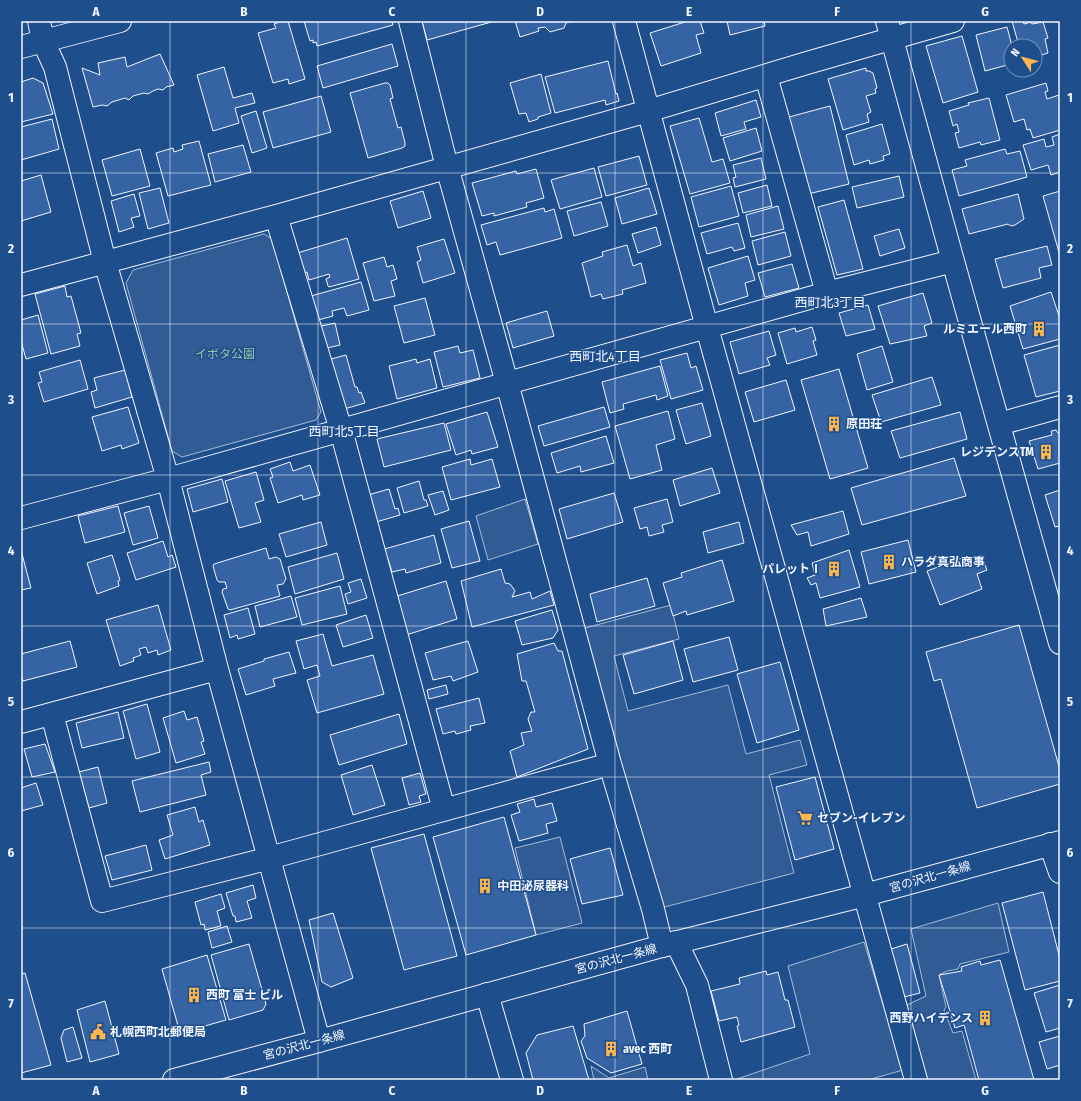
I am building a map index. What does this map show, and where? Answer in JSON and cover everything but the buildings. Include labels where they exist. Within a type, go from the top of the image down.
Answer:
[{"type":"street","points":[[21,47],[41,31],[120,21]]},
{"type":"street","points":[[410,21],[447,167],[610,764],[653,909],[669,944],[697,985],[722,1080]]},
{"type":"street","points":[[624,21],[707,328],[916,1080]]},
{"type":"street","points":[[21,285],[276,216],[648,111],[766,76],[890,30],[953,21]]},
{"type":"street","points":[[890,30],[1060,643]]},
{"type":"street","points":[[41,31],[55,67],[105,262],[168,479],[217,669],[319,1041]]},
{"type":"street","points":[[766,76],[827,293]]},
{"type":"street","points":[[276,216],[340,430],[444,810]]},
{"type":"street","points":[[21,518],[168,479],[827,293],[953,261]]},
{"type":"street","points":[[1000,424],[1060,407]]},
{"type":"street","points":[[21,722],[217,669]]},
{"type":"street","points":[[52,714],[102,901],[269,858],[610,764]]},
{"type":"street","points":[[1055,843],[1060,872]]},
{"type":"street","name":"宮の沢北一条線","points":[[174,1080],[669,944],[865,895],[1055,843]]},
{"type":"street","points":[[487,994],[512,1080]]},
{"type":"shaded area","name":"イボタ公園","points":[[264,234],[272,239],[321,412],[316,420],[182,457],[172,451],[126,283],[133,270]]},
{"type":"shaded area","points":[[525,499],[538,544],[488,560],[476,516]]},
{"type":"shaded area","points":[[671,605],[679,639],[614,656],[628,711],[728,685],[746,754],[800,740],[807,765],[769,775],[794,873],[657,909],[585,628]]},
{"type":"shaded area","points":[[560,837],[582,923],[536,935],[515,848]]},
{"type":"shaded area","points":[[998,903],[1009,952],[960,964],[958,969],[947,971],[939,975],[946,1007],[944,1010],[953,1033],[962,1031],[976,1080],[927,1080],[907,1005],[926,996],[911,929]]},
{"type":"shaded area","points":[[864,942],[903,1070],[868,1080],[737,1080],[810,1054],[788,966]]},
{"type":"shaded area","points":[[591,1066],[609,1078],[645,1067],[648,1080],[594,1080]]},
{"type":"place","name":"ルミエール西町","points":[[1039,329]]},
{"type":"place","name":"原田荘","points":[[834,424]]},
{"type":"place","name":"レジデンスTM","points":[[1046,452]]},
{"type":"place","name":"ハラダ真弘商事","points":[[889,562]]},
{"type":"place","name":"パレットⅠ","points":[[834,569]]},
{"type":"place","name":"セブン-イレブン","points":[[805,818]]},
{"type":"place","name":"中田泌尿器科","points":[[485,886]]},
{"type":"place","name":"西町 富士 ビル","points":[[194,995]]},
{"type":"place","name":"西野ハイデンス","points":[[985,1018]]},
{"type":"place","name":"札幌西町北郵便局","points":[[98,1032]]},
{"type":"place","name":"avec 西町","points":[[611,1049]]},
{"type":"district","name":"西町北3丁目","points":[[830,302]]},
{"type":"district","name":"西町北4丁目","points":[[605,356]]},
{"type":"district","name":"西町北5丁目","points":[[344,431]]}]
